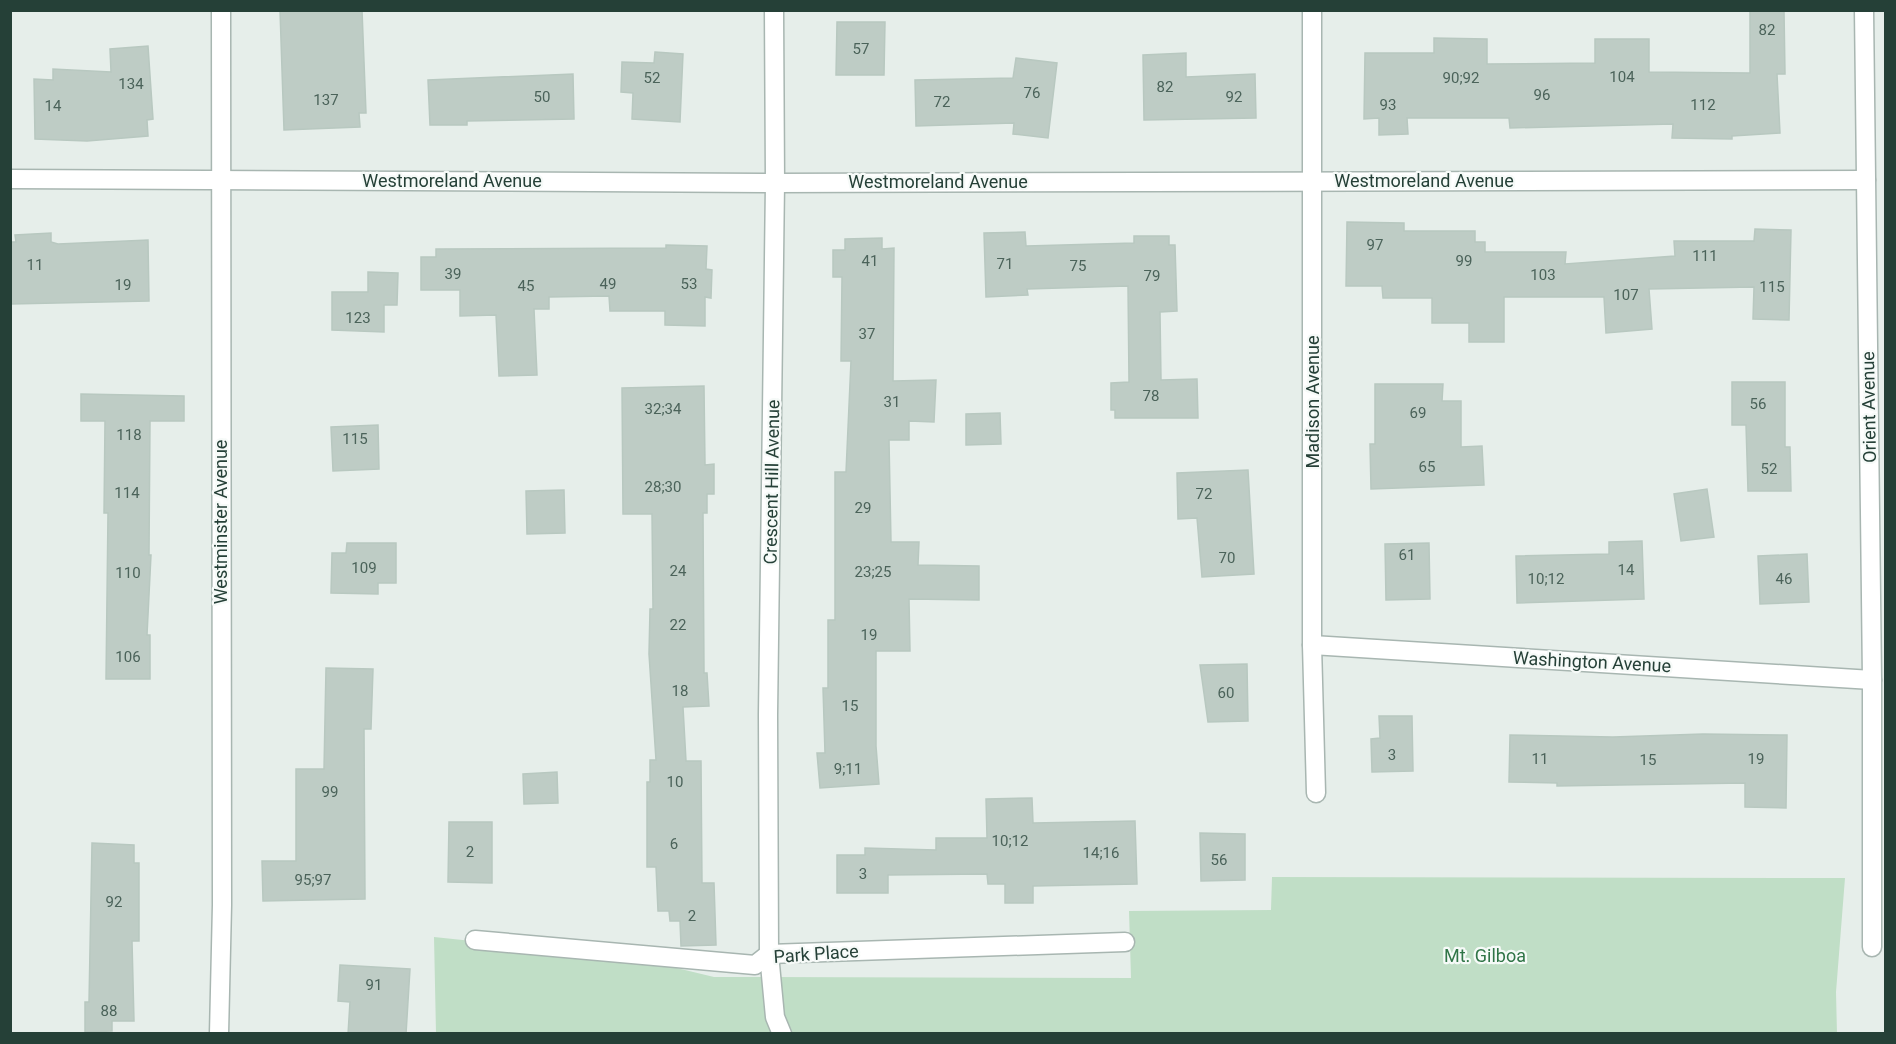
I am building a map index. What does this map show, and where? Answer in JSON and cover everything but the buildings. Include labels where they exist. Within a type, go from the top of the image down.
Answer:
[{"type":"street","name":"Westminster Avenue","points":[[219,1034],[222,905],[223,180],[221,10]]},
{"type":"street","name":"Crescent Hill Avenue","points":[[774,10],[775,183],[768,715],[769,954],[775,1017],[782,1034]]},
{"type":"street","name":"Madison Avenue","points":[[1312,10],[1314,182],[1312,645],[1316,793]]},
{"type":"street","name":"Orient Avenue","points":[[1864,10],[1872,680],[1872,947]]},
{"type":"street","name":"Westmoreland Avenue","points":[[10,179],[775,183],[1866,180]]},
{"type":"street","name":"Washington Avenue","points":[[1312,645],[1872,680]]},
{"type":"street","name":"Park Place","points":[[475,940],[755,965],[769,954],[1125,942]]},
{"type":"green space","name":"Mt. Gilboa","points":[[1272,877],[1845,878],[1836,992],[1837,1034],[436,1033],[434,937],[635,958],[714,977],[1131,978],[1129,911],[1271,910]]}]
